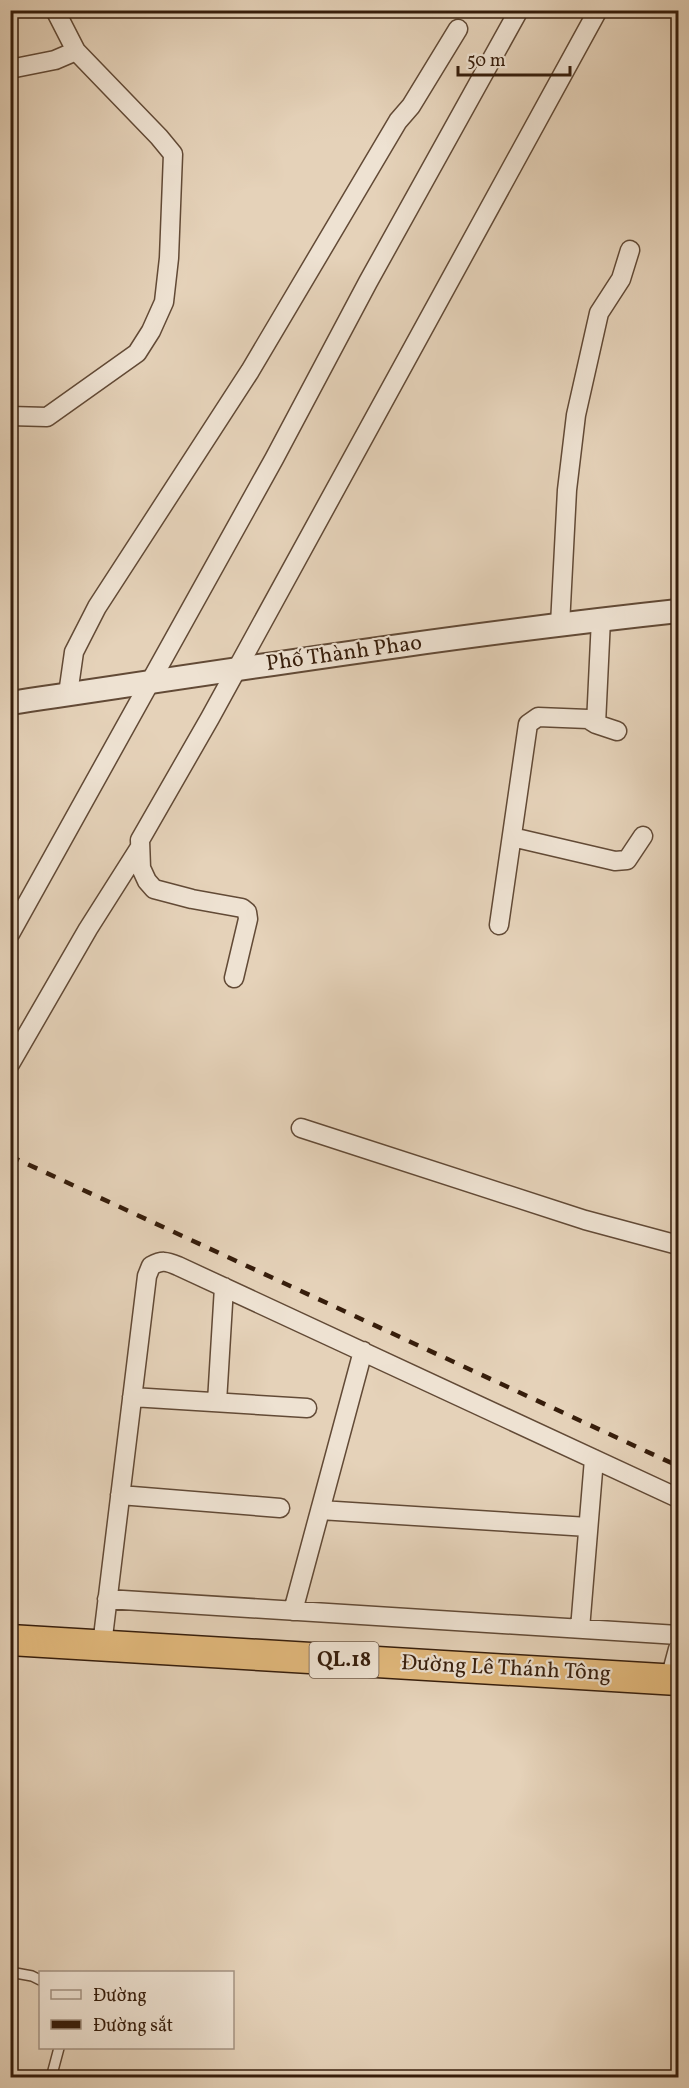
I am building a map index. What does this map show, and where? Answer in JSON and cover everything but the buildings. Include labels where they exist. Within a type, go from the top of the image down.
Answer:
[{"type":"highway","name":"Đường Lê Thánh Tông","points":[[10,1640],[674,1679]]},
{"type":"street","points":[[10,416],[47,417],[137,353],[151,331],[164,302],[173,154],[76,51],[55,10]]},
{"type":"street","points":[[10,934],[156,681],[482,74],[519,10]]},
{"type":"street","points":[[234,978],[248,920],[247,912],[242,908],[154,889],[141,868],[140,840],[598,10]]},
{"type":"street","points":[[68,694],[74,652],[97,607],[250,371],[398,121],[411,106],[458,28]]},
{"type":"street","points":[[10,69],[55,60],[76,51]]},
{"type":"street","points":[[560,625],[567,490],[576,415],[599,313],[621,279],[630,250]]},
{"type":"street","name":"Phố Thành Phao","points":[[10,703],[232,670],[678,611]]},
{"type":"street","points":[[596,724],[601,620]]},
{"type":"street","points":[[499,925],[528,724],[538,717],[588,719],[617,731]]},
{"type":"street","points":[[512,837],[615,861],[627,860],[643,836]]},
{"type":"street","points":[[10,1064],[88,929],[140,847]]},
{"type":"street","points":[[301,1128],[585,1220],[678,1245]]},
{"type":"street","points":[[102,1646],[147,1276],[151,1266],[166,1261],[678,1498]]},
{"type":"street","points":[[217,1402],[224,1287]]},
{"type":"street","points":[[293,1611],[363,1352]]},
{"type":"street","points":[[132,1397],[307,1408]]},
{"type":"street","points":[[580,1629],[594,1458]]},
{"type":"street","points":[[120,1496],[280,1508]]},
{"type":"street","points":[[320,1510],[588,1527]]},
{"type":"street","points":[[107,1599],[678,1635]]},
{"type":"street","points":[[674,1679],[678,1649]]},
{"type":"lane","points":[[10,1972],[39,1980]]},
{"type":"lane","points":[[51,2078],[58,2049]]},
{"type":"railway","points":[[10,1156],[678,1466]]}]
